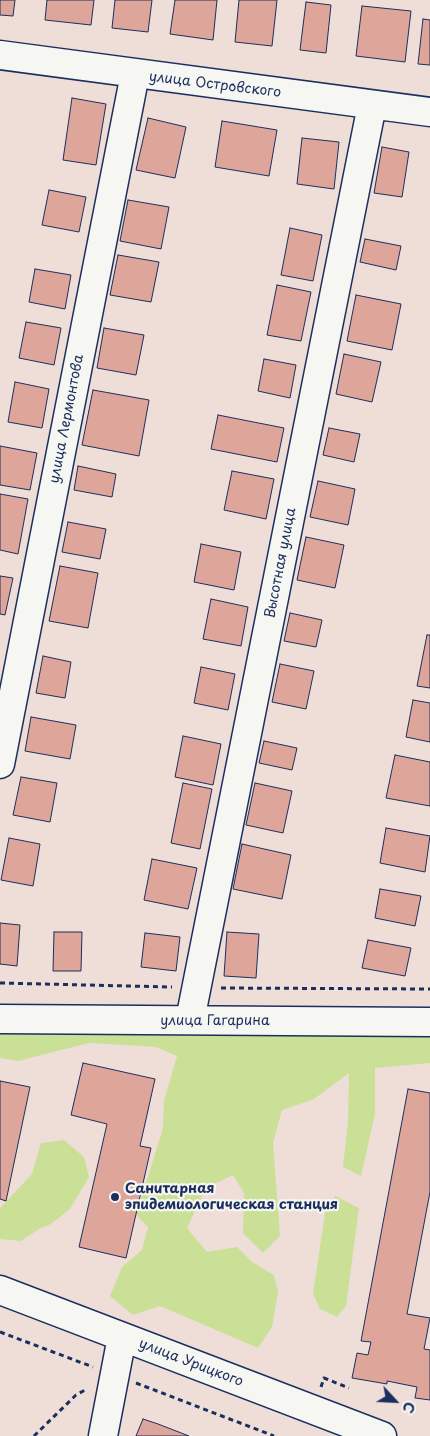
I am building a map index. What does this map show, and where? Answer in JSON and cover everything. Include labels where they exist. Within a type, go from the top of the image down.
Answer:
[{"type":"street","name":"улица Островского","points":[[0,55],[430,112]]},
{"type":"street","name":"улица Лермонтова","points":[[0,764],[135,74]]},
{"type":"street","name":"Высотная улица","points":[[190,1020],[372,105]]},
{"type":"street","name":"улица Гагарина","points":[[0,1019],[430,1022]]},
{"type":"street","name":"улица Урицкого","points":[[0,1290],[122,1337],[348,1430],[382,1436]]},
{"type":"street","points":[[103,1436],[122,1337]]},
{"type":"path","points":[[34,1436],[76,1395],[115,1375]]},
{"type":"path","points":[[324,1378],[349,1388]]},
{"type":"green space","points":[[0,1027],[137,1029],[191,1036],[357,1036],[430,1033],[430,1063],[375,1068],[375,1114],[361,1176],[343,1167],[348,1122],[349,1073],[314,1099],[282,1110],[273,1143],[280,1236],[263,1253],[243,1233],[244,1193],[233,1175],[206,1188],[187,1228],[207,1252],[237,1247],[252,1262],[274,1275],[278,1292],[272,1327],[258,1348],[160,1306],[133,1315],[110,1296],[122,1267],[142,1250],[148,1227],[136,1215],[163,1128],[164,1101],[177,1056],[156,1047],[89,1043],[18,1061],[0,1058]]},
{"type":"green space","points":[[64,1140],[84,1157],[89,1177],[70,1209],[51,1224],[39,1229],[21,1241],[0,1239],[0,1208],[32,1174],[41,1143]]},
{"type":"green space","points":[[335,1196],[359,1208],[346,1306],[337,1317],[320,1309],[313,1294],[325,1213]]},
{"type":"building","points":[[0,0],[15,0],[13,16],[0,15]]},
{"type":"building","points":[[47,0],[94,0],[91,25],[45,20]]},
{"type":"building","points":[[115,0],[152,0],[148,32],[112,28]]},
{"type":"building","points":[[175,0],[217,0],[213,40],[170,34]]},
{"type":"building","points":[[239,0],[277,0],[272,46],[235,42]]},
{"type":"building","points":[[306,2],[331,5],[326,53],[300,50]]},
{"type":"building","points":[[362,6],[411,11],[405,62],[356,56]]},
{"type":"building","points":[[423,19],[430,20],[430,65],[418,64]]},
{"type":"building","points":[[72,98],[106,104],[96,165],[63,160]]},
{"type":"building","points":[[148,118],[186,127],[175,178],[136,170]]},
{"type":"building","points":[[222,121],[277,130],[269,176],[215,167]]},
{"type":"building","points":[[302,138],[339,142],[334,189],[297,184]]},
{"type":"building","points":[[382,147],[409,152],[402,197],[374,193]]},
{"type":"building","points":[[49,190],[86,197],[79,232],[42,225]]},
{"type":"building","points":[[128,200],[169,207],[161,249],[120,241]]},
{"type":"building","points":[[290,228],[322,235],[313,281],[281,275]]},
{"type":"building","points":[[365,239],[401,246],[396,270],[360,262]]},
{"type":"building","points":[[118,255],[159,262],[151,302],[110,295]]},
{"type":"building","points":[[35,269],[71,275],[65,309],[29,302]]},
{"type":"building","points":[[277,285],[311,292],[301,341],[267,335]]},
{"type":"building","points":[[356,295],[401,304],[392,350],[347,341]]},
{"type":"building","points":[[26,322],[61,328],[54,365],[19,358]]},
{"type":"building","points":[[104,328],[144,335],[136,375],[97,368]]},
{"type":"building","points":[[344,354],[381,362],[372,402],[336,394]]},
{"type":"building","points":[[264,359],[296,365],[290,398],[258,391]]},
{"type":"building","points":[[15,382],[49,389],[42,428],[8,422]]},
{"type":"building","points":[[93,390],[149,400],[139,456],[82,445]]},
{"type":"building","points":[[218,415],[284,428],[277,462],[211,449]]},
{"type":"building","points":[[329,428],[360,434],[354,462],[323,455]]},
{"type":"building","points":[[0,446],[37,453],[30,490],[0,485]]},
{"type":"building","points":[[78,466],[116,474],[112,497],[74,490]]},
{"type":"building","points":[[232,471],[274,479],[266,519],[224,510]]},
{"type":"building","points":[[318,481],[355,489],[348,525],[310,517]]},
{"type":"building","points":[[0,494],[28,499],[18,554],[0,550]]},
{"type":"building","points":[[68,522],[106,529],[100,559],[62,552]]},
{"type":"building","points":[[306,537],[344,545],[335,588],[297,580]]},
{"type":"building","points":[[201,544],[241,552],[234,590],[194,582]]},
{"type":"building","points":[[60,566],[98,573],[88,628],[49,621]]},
{"type":"building","points":[[0,576],[13,578],[5,615],[0,614]]},
{"type":"building","points":[[211,599],[248,607],[241,646],[203,639]]},
{"type":"building","points":[[290,613],[322,620],[316,647],[284,641]]},
{"type":"building","points":[[427,635],[430,635],[430,688],[417,686]]},
{"type":"building","points":[[43,656],[71,662],[65,698],[36,693]]},
{"type":"building","points":[[280,664],[314,671],[306,709],[272,702]]},
{"type":"building","points":[[201,667],[235,674],[228,710],[194,703]]},
{"type":"building","points":[[413,700],[430,703],[430,742],[406,737]]},
{"type":"building","points":[[31,717],[76,725],[70,759],[25,751]]},
{"type":"building","points":[[183,736],[221,744],[213,785],[175,777]]},
{"type":"building","points":[[264,741],[297,748],[292,770],[259,763]]},
{"type":"building","points":[[395,755],[430,762],[430,806],[386,798]]},
{"type":"building","points":[[21,777],[57,783],[50,822],[13,815]]},
{"type":"building","points":[[183,783],[212,789],[200,849],[171,843]]},
{"type":"building","points":[[255,783],[292,791],[283,833],[246,825]]},
{"type":"building","points":[[386,828],[430,836],[425,872],[380,863]]},
{"type":"building","points":[[9,838],[40,844],[33,886],[1,880]]},
{"type":"building","points":[[242,844],[291,855],[282,899],[233,889]]},
{"type":"building","points":[[152,859],[197,868],[188,909],[144,900]]},
{"type":"building","points":[[380,889],[421,896],[415,926],[375,918]]},
{"type":"building","points":[[0,923],[20,925],[17,966],[0,964]]},
{"type":"building","points":[[54,932],[82,932],[81,971],[53,971]]},
{"type":"building","points":[[227,932],[259,934],[256,978],[224,976]]},
{"type":"building","points":[[145,933],[180,937],[176,971],[141,967]]},
{"type":"building","points":[[368,940],[411,948],[405,976],[362,968]]},
{"type":"building","name":"Санитарная эпидемиологическая станция","points":[[83,1063],[155,1079],[140,1146],[151,1148],[126,1258],[79,1247],[107,1124],[71,1115]]},
{"type":"building","points":[[0,1081],[30,1087],[6,1201],[0,1199]]},
{"type":"building","points":[[408,1089],[430,1093],[430,1192],[407,1314],[430,1318],[424,1349],[430,1350],[430,1400],[415,1398],[417,1387],[387,1381],[387,1384],[352,1378],[357,1353],[368,1355],[371,1342],[361,1341]]},
{"type":"building","points":[[143,1419],[158,1424],[189,1436],[136,1436]]},
{"type":"place","name":"Санитарная эпидемиологическая станция","points":[[115,1197]]}]
